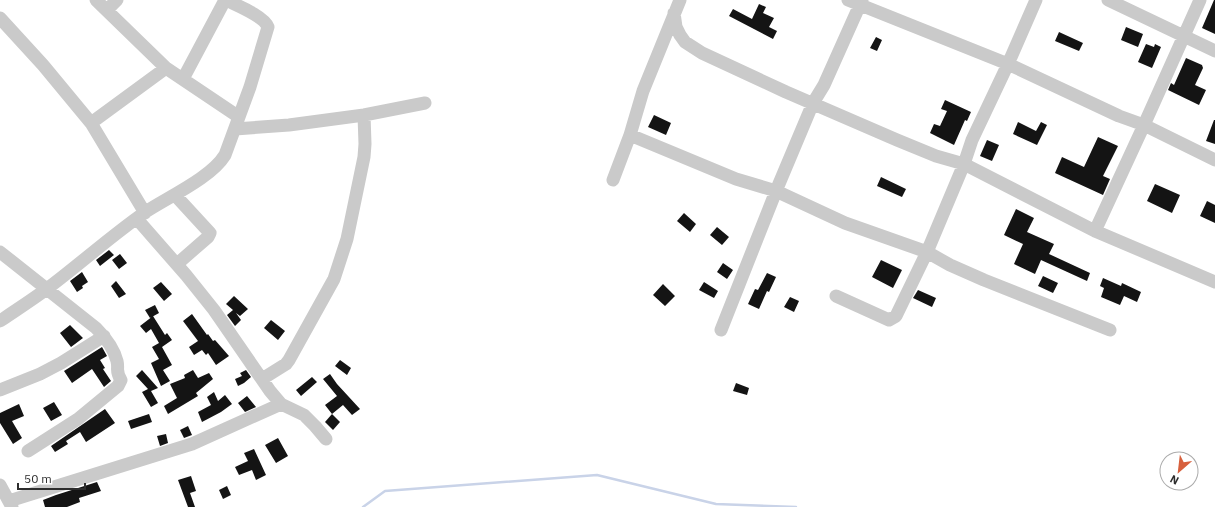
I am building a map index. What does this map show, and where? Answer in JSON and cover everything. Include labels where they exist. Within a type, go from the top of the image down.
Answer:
[{"type":"street","points":[[96,0],[166,68],[183,79],[237,123],[289,125],[364,115],[425,103]]},
{"type":"street","points":[[107,10],[117,0]]},
{"type":"street","points":[[0,321],[47,289],[141,216],[175,195],[221,162],[226,155],[261,54],[268,26],[266,22],[226,0],[183,79]]},
{"type":"street","points":[[613,180],[630,136],[643,91],[680,0]]},
{"type":"street","points":[[836,296],[889,320],[896,316],[927,252],[964,164],[972,140],[1036,0]]},
{"type":"street","points":[[1108,0],[1215,51]]},
{"type":"street","points":[[1095,231],[1200,0]]},
{"type":"street","points":[[720,330],[776,191],[813,103],[824,85],[857,2],[1008,64],[1119,116],[1144,125],[1215,160]]},
{"type":"street","points":[[674,13],[676,27],[680,35],[685,42],[691,46],[765,82],[910,145],[936,156],[964,164],[1095,231],[1215,282]]},
{"type":"street","points":[[0,18],[43,65],[91,123],[141,216],[214,310],[281,404],[304,415],[326,439]]},
{"type":"street","points":[[91,123],[166,68]]},
{"type":"street","points":[[262,379],[286,364],[289,360],[334,279],[348,239],[362,171],[365,144],[364,115]]},
{"type":"street","points":[[630,136],[736,178],[776,191],[845,223],[927,252],[950,265],[984,280],[1110,330]]},
{"type":"street","points":[[175,195],[210,233],[208,237],[177,264]]},
{"type":"street","points":[[0,252],[104,336],[113,350],[117,361],[117,370],[121,380],[121,383],[78,419],[28,451]]},
{"type":"street","points":[[0,390],[40,374],[61,363],[104,336]]},
{"type":"street","points":[[0,485],[11,504],[192,444],[281,404]]},
{"type":"building","points":[[1215,0],[1215,34],[1202,28]]},
{"type":"building","points":[[759,4],[766,7],[763,13],[774,18],[769,27],[777,31],[773,39],[729,16],[733,9],[752,19]]},
{"type":"building","points":[[1126,27],[1143,34],[1138,47],[1121,40]]},
{"type":"building","points":[[1059,32],[1083,43],[1079,51],[1055,41]]},
{"type":"building","points":[[876,37],[882,40],[877,51],[870,48]]},
{"type":"building","points":[[1146,44],[1154,47],[1155,44],[1161,47],[1152,68],[1138,62]]},
{"type":"building","points":[[1186,58],[1202,65],[1203,68],[1195,85],[1206,90],[1199,105],[1168,90],[1171,83],[1174,85]]},
{"type":"building","points":[[945,100],[971,112],[967,121],[965,120],[954,145],[930,133],[934,124],[940,126],[947,111],[941,109]]},
{"type":"building","points":[[654,115],[671,123],[666,135],[648,127]]},
{"type":"building","points":[[1215,120],[1215,144],[1206,141]]},
{"type":"building","points":[[1018,122],[1036,131],[1041,122],[1047,125],[1037,145],[1013,134]]},
{"type":"building","points":[[1098,137],[1118,146],[1103,176],[1110,179],[1103,195],[1055,173],[1062,157],[1084,167]]},
{"type":"building","points":[[987,140],[999,145],[992,161],[980,156]]},
{"type":"building","points":[[881,177],[906,189],[902,197],[877,186]]},
{"type":"building","points":[[1155,184],[1180,195],[1172,213],[1147,201]]},
{"type":"building","points":[[1207,201],[1215,205],[1215,223],[1200,216]]},
{"type":"building","points":[[1016,209],[1034,218],[1027,232],[1054,244],[1049,254],[1090,273],[1087,281],[1041,260],[1035,274],[1014,264],[1023,244],[1004,235]]},
{"type":"building","points":[[684,213],[696,224],[690,232],[677,221]]},
{"type":"building","points":[[717,227],[729,237],[722,245],[710,235]]},
{"type":"building","points":[[109,250],[114,255],[100,266],[96,260]]},
{"type":"building","points":[[120,254],[127,263],[119,269],[112,260]]},
{"type":"building","points":[[881,260],[902,270],[893,288],[872,277]]},
{"type":"building","points":[[723,263],[733,270],[727,279],[717,272]]},
{"type":"building","points":[[82,272],[88,282],[77,292],[70,281]]},
{"type":"building","points":[[767,273],[776,277],[769,292],[767,291],[759,309],[748,304],[755,289],[758,290]]},
{"type":"building","points":[[1043,276],[1058,283],[1053,293],[1038,286]]},
{"type":"building","points":[[1103,278],[1121,286],[1122,283],[1141,292],[1137,302],[1124,296],[1120,305],[1101,297],[1104,288],[1100,286]]},
{"type":"building","points":[[116,281],[126,294],[119,298],[111,286]]},
{"type":"building","points":[[161,282],[172,294],[164,301],[153,288]]},
{"type":"building","points":[[704,282],[718,291],[714,298],[699,290]]},
{"type":"building","points":[[663,284],[675,296],[665,306],[653,295]]},
{"type":"building","points":[[918,290],[936,298],[932,307],[913,298]]},
{"type":"building","points":[[234,296],[248,309],[240,316],[236,313],[241,320],[235,326],[227,315],[233,310],[226,304]]},
{"type":"building","points":[[790,297],[799,301],[794,312],[784,307]]},
{"type":"building","points":[[155,305],[159,313],[150,318],[145,310]]},
{"type":"building","points":[[192,314],[207,335],[208,334],[213,341],[215,340],[229,356],[216,365],[208,353],[206,355],[202,350],[194,355],[189,347],[198,341],[183,321]]},
{"type":"building","points":[[153,316],[165,335],[167,333],[172,340],[162,347],[172,365],[163,370],[170,381],[161,386],[151,363],[159,359],[152,347],[159,343],[151,329],[146,333],[140,326]]},
{"type":"building","points":[[271,320],[285,331],[278,340],[264,328]]},
{"type":"building","points":[[70,325],[83,338],[71,347],[60,333]]},
{"type":"building","points":[[102,347],[107,356],[100,360],[105,368],[103,369],[111,381],[104,387],[92,369],[72,383],[64,371]]},
{"type":"building","points":[[340,360],[351,368],[347,375],[335,366]]},
{"type":"building","points":[[142,370],[158,388],[151,391],[158,403],[151,407],[142,392],[148,389],[136,376]]},
{"type":"building","points":[[193,370],[198,378],[209,373],[213,379],[196,393],[198,396],[168,414],[164,406],[177,398],[170,384],[185,378],[184,375]]},
{"type":"building","points":[[246,370],[251,377],[238,386],[235,379],[242,376],[240,373]]},
{"type":"building","points":[[330,374],[360,409],[352,415],[343,405],[332,414],[325,405],[337,396],[323,379]]},
{"type":"building","points":[[312,377],[317,382],[301,396],[296,390]]},
{"type":"building","points":[[736,383],[749,388],[747,395],[733,391]]},
{"type":"building","points":[[214,392],[218,401],[225,395],[232,404],[221,412],[202,422],[198,412],[211,405],[207,397]]},
{"type":"building","points":[[247,396],[256,407],[245,412],[238,403]]},
{"type":"building","points":[[54,402],[62,415],[51,421],[43,408]]},
{"type":"building","points":[[19,404],[24,416],[12,421],[22,438],[13,444],[0,423],[0,413]]},
{"type":"building","points":[[105,409],[115,423],[86,442],[80,432],[66,441],[68,444],[55,452],[51,446]]},
{"type":"building","points":[[149,414],[152,422],[131,429],[128,421]]},
{"type":"building","points":[[332,414],[340,422],[333,430],[325,422]]},
{"type":"building","points":[[188,426],[192,435],[184,438],[180,430]]},
{"type":"building","points":[[166,434],[168,443],[160,446],[157,436]]},
{"type":"building","points":[[278,438],[288,456],[276,463],[265,445]]},
{"type":"building","points":[[254,449],[266,475],[256,480],[252,470],[239,475],[235,467],[248,461],[244,453]]},
{"type":"building","points":[[191,476],[196,491],[190,493],[195,507],[188,507],[178,480]]},
{"type":"building","points":[[97,482],[101,491],[79,498],[80,502],[67,507],[45,507],[43,500]]},
{"type":"building","points":[[227,486],[231,495],[223,499],[219,490]]},
{"type":"waterway","points":[[363,507],[385,491],[597,475],[716,504],[796,507]]}]
